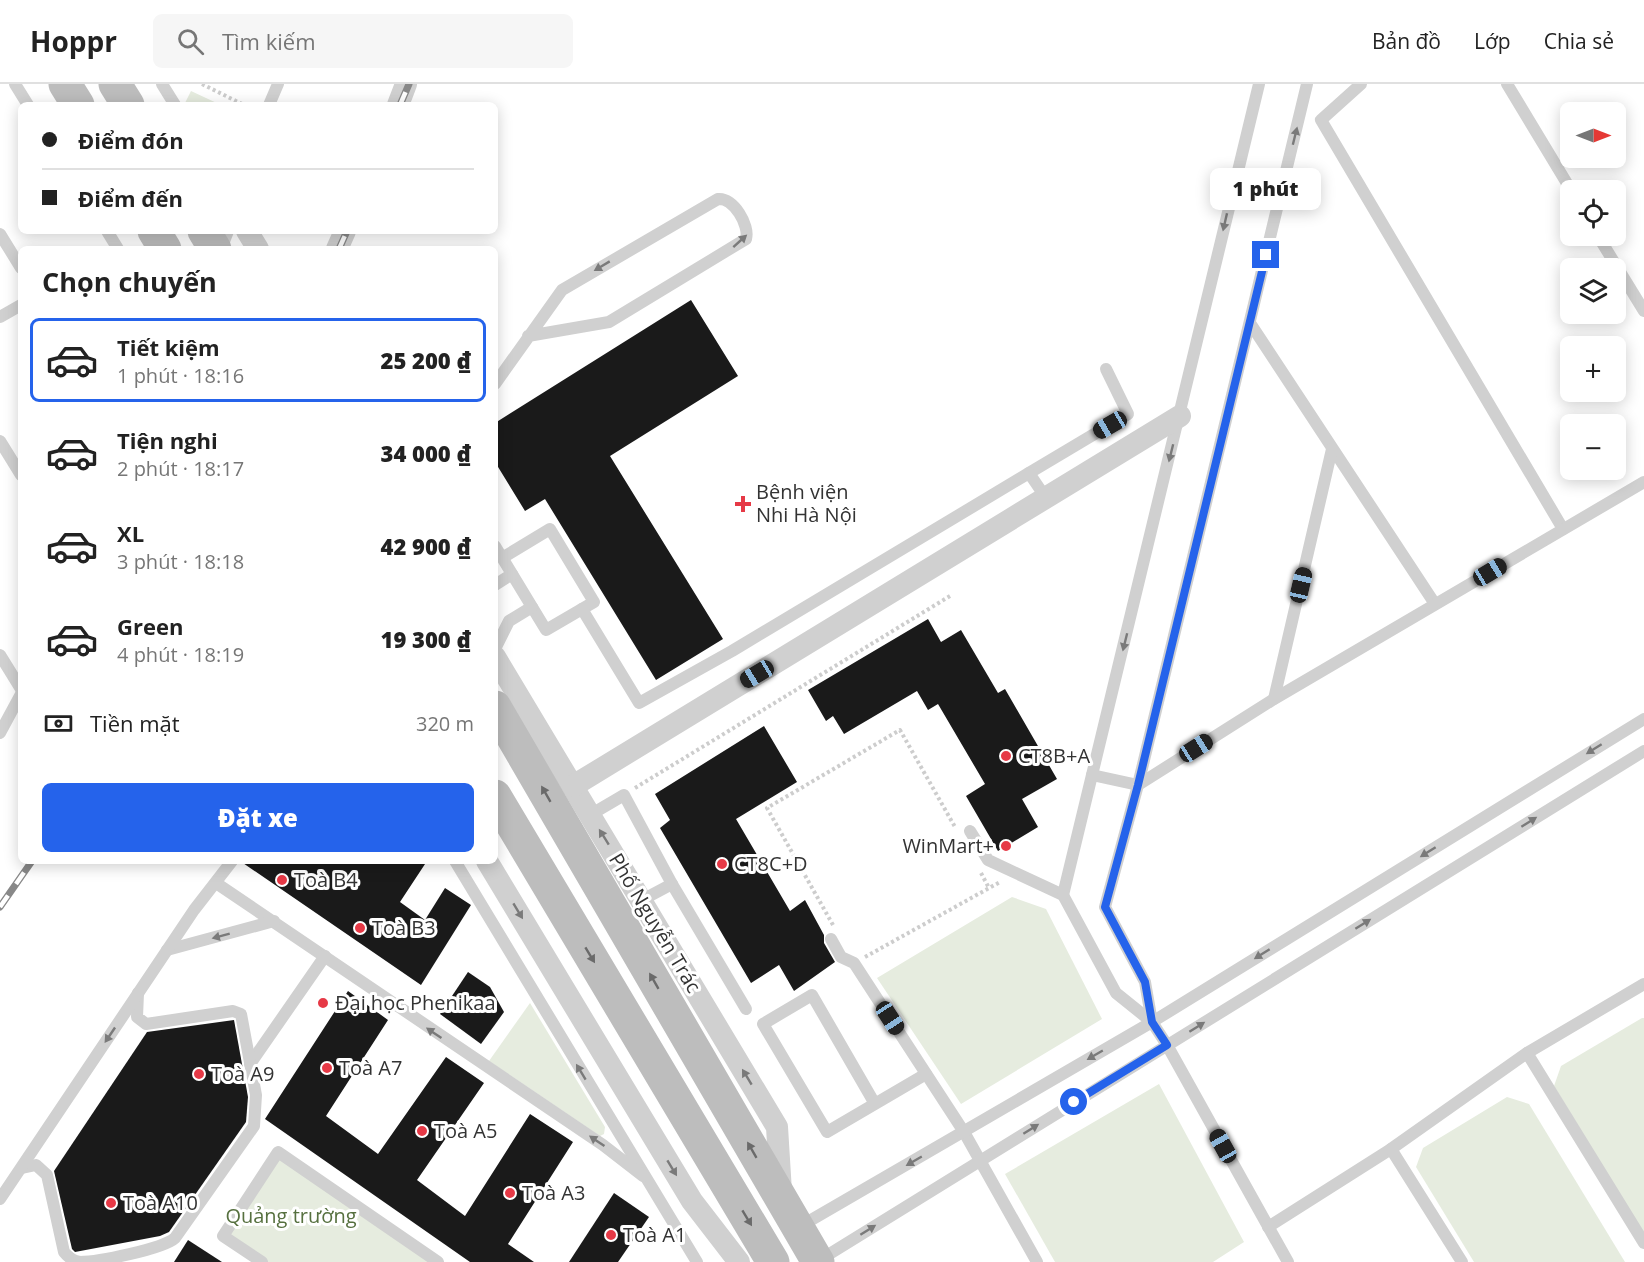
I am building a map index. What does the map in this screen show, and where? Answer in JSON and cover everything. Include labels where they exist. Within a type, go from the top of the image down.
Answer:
[{"type":"main road","points":[[65,84],[76,102]]},
{"type":"main road","points":[[115,84],[126,102]]},
{"type":"main road","name":"Phố Nguyễn Trác","points":[[501,717],[818,1261]]},
{"type":"main road","points":[[498,801],[773,1262]]},
{"type":"street","points":[[399,102],[406,84]]},
{"type":"street","points":[[573,786],[1180,416]]},
{"type":"street","name":"Phố Nguyễn Trác","points":[[498,662],[777,1127],[789,1214]]},
{"type":"street","points":[[490,864],[692,1201],[739,1262]]},
{"type":"lane","points":[[15,84],[26,102]]},
{"type":"lane","points":[[162,84],[173,102]]},
{"type":"lane","points":[[270,102],[278,84]]},
{"type":"lane","points":[[1063,895],[1259,84]]},
{"type":"lane","points":[[1152,1022],[1145,982],[1105,907],[1138,785],[1306,90],[1296,84]]},
{"type":"lane","points":[[1361,84],[1321,120],[1563,529]]},
{"type":"lane","points":[[1507,84],[1565,180]]},
{"type":"lane","points":[[498,380],[528,336],[562,290],[718,199],[725,198],[731,202],[746,228],[746,239],[609,322],[528,336]]},
{"type":"lane","points":[[0,234],[18,263]]},
{"type":"lane","points":[[1604,246],[1644,311]]},
{"type":"lane","points":[[0,317],[18,307]]},
{"type":"lane","points":[[1250,323],[1435,604]]},
{"type":"lane","points":[[582,609],[639,702],[732,651],[1128,414],[1106,369]]},
{"type":"lane","points":[[0,441],[18,470]]},
{"type":"lane","points":[[1274,699],[1332,449]]},
{"type":"lane","points":[[1029,473],[1046,498]]},
{"type":"lane","points":[[1092,775],[1138,785],[1274,699],[1644,482]]},
{"type":"lane","points":[[498,551],[502,558],[546,630],[594,602],[550,529],[502,558]]},
{"type":"lane","points":[[498,583],[512,574]]},
{"type":"lane","points":[[498,643],[509,621],[532,607]]},
{"type":"lane","points":[[0,655],[18,687]]},
{"type":"lane","points":[[0,733],[18,698]]},
{"type":"lane","points":[[789,1214],[964,1132],[1152,1022],[1644,719]]},
{"type":"lane","points":[[818,1261],[1644,752]]},
{"type":"lane","points":[[590,815],[624,795],[672,884],[746,1009]]},
{"type":"lane","points":[[970,831],[988,860],[1063,895],[1116,993],[1152,1022],[1167,1045],[1288,1262]]},
{"type":"lane","points":[[0,1199],[167,950],[230,864]]},
{"type":"lane","points":[[457,864],[697,1262]]},
{"type":"lane","points":[[216,883],[603,1145],[644,1176]]},
{"type":"lane","points":[[642,900],[672,884]]},
{"type":"lane","points":[[167,950],[274,921]]},
{"type":"lane","points":[[832,933],[841,957],[854,963],[964,1132],[1037,1262]]},
{"type":"lane","points":[[250,1064],[325,956]]},
{"type":"lane","points":[[1268,1227],[1391,1149],[1527,1053],[1644,984]]},
{"type":"lane","points":[[22,1168],[36,1166],[47,1175],[64,1252],[71,1259],[85,1262],[168,1245],[179,1234],[254,1126],[256,1100],[239,1012],[146,1024],[137,1017],[138,993]]},
{"type":"lane","points":[[875,1104],[812,995],[763,1024],[827,1132],[875,1104],[926,1074]]},
{"type":"lane","points":[[1527,1053],[1644,1243]]},
{"type":"lane","points":[[1391,1149],[1462,1262]]},
{"type":"lane","points":[[262,1262],[223,1236],[278,1152],[438,1262]]},
{"type":"path","points":[[202,84],[238,102]]},
{"type":"path","points":[[624,795],[950,596]]},
{"type":"path","points":[[832,933],[768,808],[900,730],[956,829]]},
{"type":"path","points":[[978,868],[989,888]]},
{"type":"path","points":[[854,963],[1017,874]]},
{"type":"green space","points":[[191,91],[215,102],[186,102]]},
{"type":"green space","points":[[1012,897],[1046,909],[1102,1019],[961,1104],[877,978]]},
{"type":"green space","points":[[530,1003],[605,1127],[604,1134],[600,1136],[489,1061]]},
{"type":"green space","points":[[1644,1018],[1644,1234],[1554,1086],[1561,1066]]},
{"type":"green space","points":[[1159,1084],[1244,1242],[1213,1262],[1055,1262],[1005,1174]]},
{"type":"green space","points":[[1507,1097],[1529,1104],[1625,1262],[1474,1262],[1416,1167],[1423,1148]]},
{"type":"green space","name":"Quảng trường","points":[[278,1152],[438,1262],[262,1262],[223,1236]]},
{"type":"building","points":[[691,300],[738,376],[610,456],[723,639],[656,680],[545,499],[525,511],[498,467],[498,421]]},
{"type":"building","name":"CT8B+A","points":[[928,619],[941,642],[961,630],[998,693],[1005,689],[1057,779],[1022,799],[1038,827],[998,851],[966,796],[985,784],[938,704],[928,710],[917,691],[844,734],[833,716],[826,721],[808,690]]},
{"type":"building","name":"CT8C+D","points":[[764,726],[797,782],[736,819],[790,911],[805,900],[824,935],[824,943],[835,962],[794,991],[779,965],[751,983],[660,828],[670,820],[655,794]]},
{"type":"building","points":[[244,864],[425,864],[400,902],[425,920],[445,888],[471,905],[421,985]]},
{"type":"building","points":[[468,972],[490,987],[504,1012],[481,1044],[440,1014]]},
{"type":"building","points":[[348,991],[388,1020],[326,1116],[378,1154],[446,1057],[484,1083],[417,1180],[465,1216],[530,1114],[573,1142],[508,1244],[534,1262],[470,1262],[265,1119]]},
{"type":"building","points":[[234,1020],[248,1097],[246,1122],[169,1232],[160,1236],[75,1252],[72,1249],[54,1171],[147,1032]]},
{"type":"building","name":"Toà A1","points":[[614,1193],[649,1217],[618,1262],[569,1262]]},
{"type":"building","points":[[188,1240],[222,1262],[174,1262]]},
{"type":"railway","points":[[401,102],[409,84]]},
{"type":"railway","points":[[340,246],[346,234]]},
{"type":"railway","points":[[0,907],[30,864]]},
{"type":"place","name":"Bệnh viện Nhi Hà Nội","points":[[743,504]]},
{"type":"place","name":"CT8B+A","points":[[1006,756]]},
{"type":"place","name":"WinMart+","points":[[1006,846]]},
{"type":"place","name":"CT8C+D","points":[[722,864]]},
{"type":"place","name":"Toà B4","points":[[282,880]]},
{"type":"place","name":"Toà B3","points":[[360,928]]},
{"type":"place","name":"Đại học Phenikaa","points":[[323,1003]]},
{"type":"place","name":"Toà A7","points":[[327,1068]]},
{"type":"place","name":"Toà A9","points":[[199,1074]]},
{"type":"place","name":"Toà A5","points":[[422,1131]]},
{"type":"place","name":"Toà A3","points":[[510,1193]]},
{"type":"place","name":"Toà A10","points":[[111,1203]]},
{"type":"place","name":"Toà A1","points":[[611,1235]]},
{"type":"route","points":[[1074,1102],[1167,1045],[1152,1022],[1145,982],[1105,907],[1138,785],[1266,255]]}]
